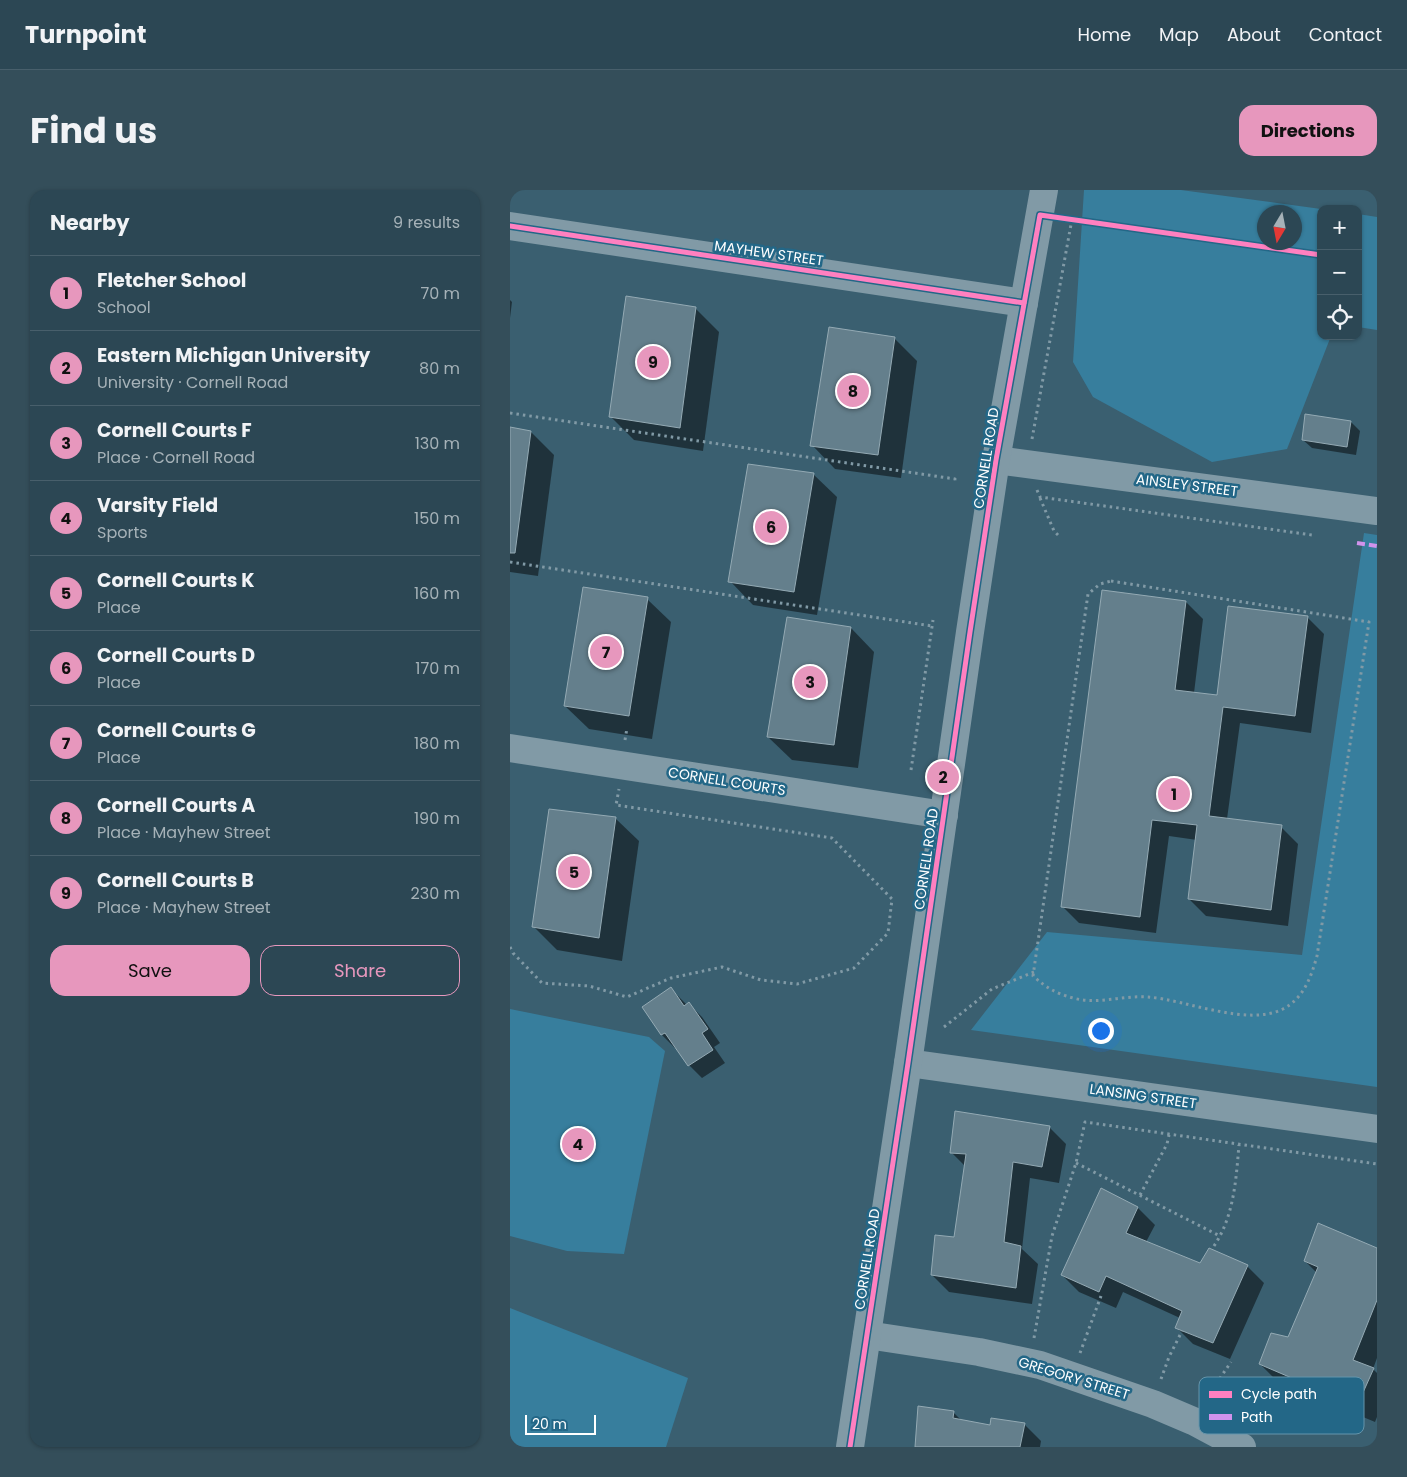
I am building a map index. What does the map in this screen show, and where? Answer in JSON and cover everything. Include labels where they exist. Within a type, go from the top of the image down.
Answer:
[{"type":"street","name":"CORNELL ROAD","points":[[850,1447],[996,460],[1044,190]]},
{"type":"street","name":"MAYHEW STREET","points":[[510,226],[1024,303]]},
{"type":"street","name":"AINSLEY STREET","points":[[996,460],[1377,511]]},
{"type":"street","name":"CORNELL COURTS","points":[[510,748],[944,815]]},
{"type":"street","name":"LANSING STREET","points":[[908,1064],[1377,1129]]},
{"type":"street","name":"GREGORY STREET","points":[[867,1334],[1040,1364],[1153,1404],[1199,1424]]},
{"type":"street","name":"GREGORY STREET","points":[[1218,1434],[1242,1447]]},
{"type":"path","points":[[1063,218],[1082,221]]},
{"type":"path","points":[[1032,440],[1072,219]]},
{"type":"path","points":[[510,413],[955,479],[954,484]]},
{"type":"path","points":[[1035,485],[1054,531],[1058,535]]},
{"type":"path","points":[[1040,497],[1312,535]]},
{"type":"path","points":[[510,562],[932,626]]},
{"type":"path","points":[[1111,581],[1369,622],[1317,956],[1311,976],[1303,992],[1284,1009],[1264,1014],[1235,1014],[1147,997],[1098,1001],[1074,998],[1051,991],[1033,976],[1034,971],[1088,594],[1100,584],[1111,581]]},
{"type":"path","points":[[911,770],[933,620]]},
{"type":"path","points":[[510,947],[513,953],[542,982],[589,986],[627,997],[671,978],[722,968],[761,980],[797,984],[854,968],[888,933],[892,899],[832,838],[616,805],[620,784]]},
{"type":"path","points":[[944,1027],[992,989],[1034,971]]},
{"type":"path","points":[[1032,1346],[1052,1236],[1076,1163],[1085,1122],[1377,1164]]},
{"type":"path","points":[[1140,1195],[1167,1144],[1169,1134]]},
{"type":"path","points":[[1214,1246],[1220,1236],[1234,1196],[1239,1145]]},
{"type":"path","points":[[1076,1163],[1220,1236]]},
{"type":"path","points":[[1079,1356],[1101,1296]]},
{"type":"path","points":[[1159,1385],[1169,1357],[1182,1331]]},
{"type":"path","points":[[1221,1377],[1231,1362]]},
{"type":"shaded area","points":[[1084,190],[1181,190],[1292,205],[1257,205],[1257,250],[1302,250],[1302,206],[1317,208],[1317,340],[1329,340],[1287,449],[1212,462],[1093,397],[1073,362]]},
{"type":"shaded area","points":[[1362,215],[1377,217],[1377,330],[1362,328]]},
{"type":"shaded area","points":[[1364,533],[1377,535],[1377,1087],[971,1030],[1047,932],[1302,955]]},
{"type":"shaded area","points":[[510,1009],[649,1037],[665,1051],[624,1254],[567,1251],[510,1236]]},
{"type":"shaded area","points":[[510,1308],[688,1378],[666,1447],[510,1447]]},
{"type":"building","points":[[626,296],[696,307],[680,428],[609,417]]},
{"type":"building","points":[[829,327],[895,337],[878,455],[810,446]]},
{"type":"building","points":[[1305,414],[1351,421],[1347,447],[1302,440]]},
{"type":"building","points":[[510,427],[531,431],[515,553],[510,553]]},
{"type":"building","points":[[748,464],[814,473],[794,592],[728,582]]},
{"type":"building","points":[[583,587],[648,597],[629,716],[564,706]]},
{"type":"building","points":[[1102,590],[1186,601],[1175,690],[1217,695],[1228,606],[1308,616],[1295,716],[1223,707],[1209,816],[1282,825],[1271,910],[1188,899],[1197,825],[1152,820],[1140,917],[1061,907]]},
{"type":"building","points":[[787,617],[851,627],[834,745],[767,737]]},
{"type":"building","points":[[549,809],[616,817],[599,938],[532,927]]},
{"type":"building","points":[[671,987],[684,1006],[689,1002],[708,1029],[702,1033],[713,1050],[688,1066],[665,1033],[661,1035],[642,1007]]},
{"type":"building","points":[[955,1111],[1050,1126],[1042,1167],[1013,1162],[1004,1242],[1021,1246],[1016,1288],[931,1275],[935,1235],[954,1237],[966,1154],[950,1153]]},
{"type":"building","points":[[1101,1188],[1138,1207],[1126,1233],[1200,1263],[1209,1248],[1248,1265],[1213,1343],[1175,1328],[1182,1311],[1106,1276],[1099,1292],[1061,1275]]},
{"type":"building","points":[[1318,1223],[1377,1248],[1377,1300],[1353,1360],[1374,1368],[1364,1390],[1364,1377],[1289,1377],[1259,1364],[1271,1333],[1288,1337],[1318,1267],[1304,1261]]},
{"type":"building","points":[[918,1406],[954,1411],[953,1418],[990,1425],[991,1418],[1025,1423],[1020,1447],[915,1447]]},
{"type":"marked path","points":[[1357,543],[1377,546]]},
{"type":"cycle path","points":[[850,1447],[996,460],[1040,215],[1317,254]]},
{"type":"cycle path","points":[[510,226],[1024,303]]},
{"type":"place","name":"Cornell Courts B","points":[[653,362]]},
{"type":"place","name":"Cornell Courts A","points":[[853,391]]},
{"type":"place","name":"Cornell Courts D","points":[[771,527]]},
{"type":"place","name":"Cornell Courts G","points":[[606,652]]},
{"type":"place","name":"Cornell Courts F","points":[[810,682]]},
{"type":"place","name":"Eastern Michigan University","points":[[943,777]]},
{"type":"place","name":"Fletcher School","points":[[1174,794]]},
{"type":"place","name":"Cornell Courts K","points":[[574,872]]},
{"type":"place","name":"Varsity Field","points":[[578,1144]]}]
